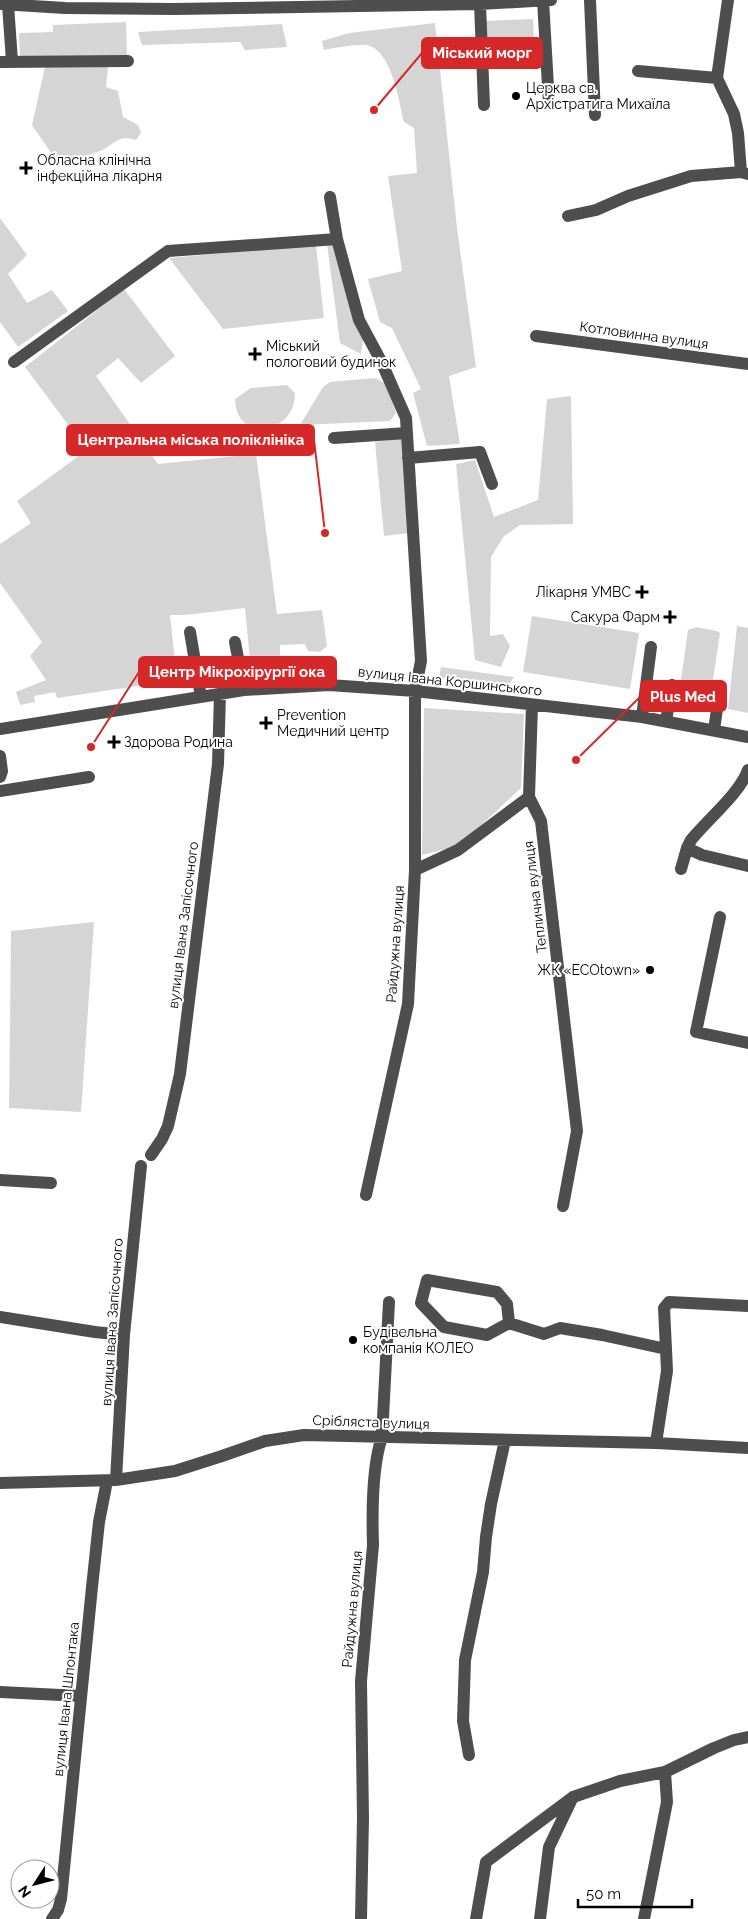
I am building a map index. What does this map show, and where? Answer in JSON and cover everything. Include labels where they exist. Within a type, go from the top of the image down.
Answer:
[{"type":"street","points":[[543,0],[549,104]]},
{"type":"street","points":[[128,61],[6,62],[4,5],[480,4],[551,0]]},
{"type":"street","points":[[590,0],[595,115]]},
{"type":"street","points":[[568,216],[596,210],[628,196],[691,176],[745,173],[734,114],[717,78],[728,0]]},
{"type":"street","points":[[480,4],[484,105]]},
{"type":"street","points":[[638,72],[717,78]]},
{"type":"street","name":"Райдужна вулиця","points":[[330,197],[337,239],[360,320],[406,418],[421,661],[415,691],[415,870],[408,1004],[366,1196]]},
{"type":"street","points":[[14,362],[168,251],[337,239]]},
{"type":"street","name":"Котловинна вулиця","points":[[536,336],[748,364]]},
{"type":"street","points":[[334,438],[407,433]]},
{"type":"street","points":[[408,458],[480,452],[492,484]]},
{"type":"street","points":[[190,632],[201,697]]},
{"type":"street","points":[[235,642],[244,690]]},
{"type":"street","points":[[642,717],[651,646]]},
{"type":"street","name":"вулиця Івана Коршинського","points":[[0,729],[244,690],[329,685],[415,691],[642,717],[748,737]]},
{"type":"street","points":[[666,721],[672,685]]},
{"type":"street","points":[[714,730],[720,688]]},
{"type":"street","name":"вулиця Івана Запісочного","points":[[151,1155],[168,1126],[180,1074],[218,764],[220,694]]},
{"type":"street","name":"Теплична вулиця","points":[[532,705],[529,797],[541,821],[577,1131],[563,1206]]},
{"type":"street","points":[[0,756],[2,771],[0,777]]},
{"type":"street","points":[[0,791],[89,777]]},
{"type":"street","points":[[681,869],[687,848],[697,832],[747,777]]},
{"type":"street","points":[[415,870],[458,850],[529,797]]},
{"type":"street","points":[[687,848],[702,855],[748,866]]},
{"type":"street","points":[[720,917],[696,1032],[748,1043]]},
{"type":"street","name":"вулиця Івана Запісочного","points":[[112,1481],[141,1166]]},
{"type":"street","points":[[0,1180],[51,1183]]},
{"type":"street","points":[[509,1323],[507,1304],[497,1292],[427,1280],[421,1303],[444,1326],[487,1335],[509,1323],[544,1334],[560,1328],[602,1335],[666,1350]]},
{"type":"street","name":"Райдужна вулиця","points":[[361,1919],[363,1818],[361,1681],[373,1545],[372,1522],[377,1452],[382,1438],[389,1302]]},
{"type":"street","points":[[656,1443],[667,1371],[664,1308],[669,1302],[748,1306]]},
{"type":"street","points":[[0,1317],[124,1335]]},
{"type":"street","name":"Срібляста вулиця","points":[[0,1483],[112,1481],[175,1470],[222,1456],[265,1440],[304,1435],[656,1443],[748,1448]]},
{"type":"street","points":[[469,1755],[463,1721],[465,1660],[483,1572],[491,1504],[505,1440]]},
{"type":"street","name":"вулиця Івана Шпонтака","points":[[52,1919],[62,1899],[99,1522],[112,1481]]},
{"type":"street","points":[[0,1692],[81,1696]]},
{"type":"street","points":[[476,1919],[486,1862],[573,1797],[620,1781],[665,1772],[714,1748],[748,1737]]},
{"type":"street","points":[[644,1919],[667,1802],[665,1772]]},
{"type":"street","points":[[540,1919],[549,1847],[573,1797]]},
{"type":"shaded area","points":[[533,19],[535,64],[485,66],[483,21]]},
{"type":"shaded area","points":[[126,22],[127,56],[20,56],[19,33],[53,32],[53,25]]},
{"type":"shaded area","points":[[435,23],[457,228],[476,367],[449,376],[460,444],[427,446],[413,393],[421,389],[392,328],[380,322],[368,279],[402,271],[388,176],[417,173],[414,128],[404,122],[393,78],[382,56],[375,49],[362,45],[324,50],[322,41],[349,33]]},
{"type":"shaded area","points":[[282,24],[287,47],[245,50],[240,42],[142,45],[138,32]]},
{"type":"shaded area","points":[[45,67],[108,67],[106,87],[118,91],[123,117],[138,125],[141,133],[136,140],[130,138],[120,139],[100,151],[58,163],[32,125]]},
{"type":"shaded area","points":[[0,218],[27,255],[8,274],[27,303],[52,290],[68,311],[18,347],[0,322]]},
{"type":"shaded area","points":[[333,242],[363,340],[361,354],[340,343],[327,244]]},
{"type":"shaded area","points":[[316,245],[324,318],[223,329],[169,258]]},
{"type":"shaded area","points":[[124,289],[175,356],[141,383],[118,358],[96,376],[158,464],[256,454],[277,614],[322,610],[327,646],[320,652],[308,651],[305,644],[280,645],[280,657],[250,661],[245,608],[170,615],[177,680],[57,698],[55,692],[34,696],[35,702],[20,705],[16,692],[46,680],[30,656],[42,642],[0,583],[0,544],[31,523],[17,501],[87,450],[25,367]]},
{"type":"shaded area","points":[[375,378],[388,385],[396,413],[390,421],[300,425],[323,387],[330,382]]},
{"type":"shaded area","points":[[287,385],[295,393],[294,401],[289,414],[280,423],[261,434],[239,417],[235,399],[251,388]]},
{"type":"shaded area","points":[[571,396],[573,524],[520,525],[504,536],[491,557],[490,636],[503,634],[510,646],[501,667],[475,660],[456,464],[475,460],[494,517],[538,500],[547,399]]},
{"type":"shaded area","points":[[403,438],[410,533],[384,536],[375,442]]},
{"type":"shaded area","points":[[532,616],[639,633],[630,689],[523,672]]},
{"type":"shaded area","points":[[737,626],[748,628],[748,713],[728,709]]},
{"type":"shaded area","points":[[696,627],[720,633],[709,706],[678,701],[688,630]]},
{"type":"shaded area","points":[[441,667],[514,677],[507,688],[439,677]]},
{"type":"shaded area","points":[[424,708],[524,714],[521,788],[459,846],[422,855]]},
{"type":"shaded area","points":[[94,922],[81,1112],[9,1108],[11,931]]},
{"type":"place","name":"Церква св. Архістратига Михаїла","points":[[516,96]]},
{"type":"place","name":"Міський морг","points":[[374,110]]},
{"type":"place","name":"Обласна клінічна інфекційна лікарня","points":[[26,168]]},
{"type":"place","name":"Міський пологовий будинок","points":[[255,354]]},
{"type":"place","name":"Центральна міська поліклініка","points":[[325,533]]},
{"type":"place","name":"Лікарня УМВС","points":[[642,592]]},
{"type":"place","name":"Сакура Фарм","points":[[670,617]]},
{"type":"place","name":"Prevention Медичний центр","points":[[266,723]]},
{"type":"place","name":"Здорова Родина","points":[[114,742]]},
{"type":"place","name":"Центр Мікрохірургії ока","points":[[91,747]]},
{"type":"place","name":"Plus Med","points":[[576,760]]},
{"type":"place","name":"ЖК «ECOtown»","points":[[650,970]]},
{"type":"place","name":"Будівельна компанія КОЛЕО","points":[[353,1340]]}]
